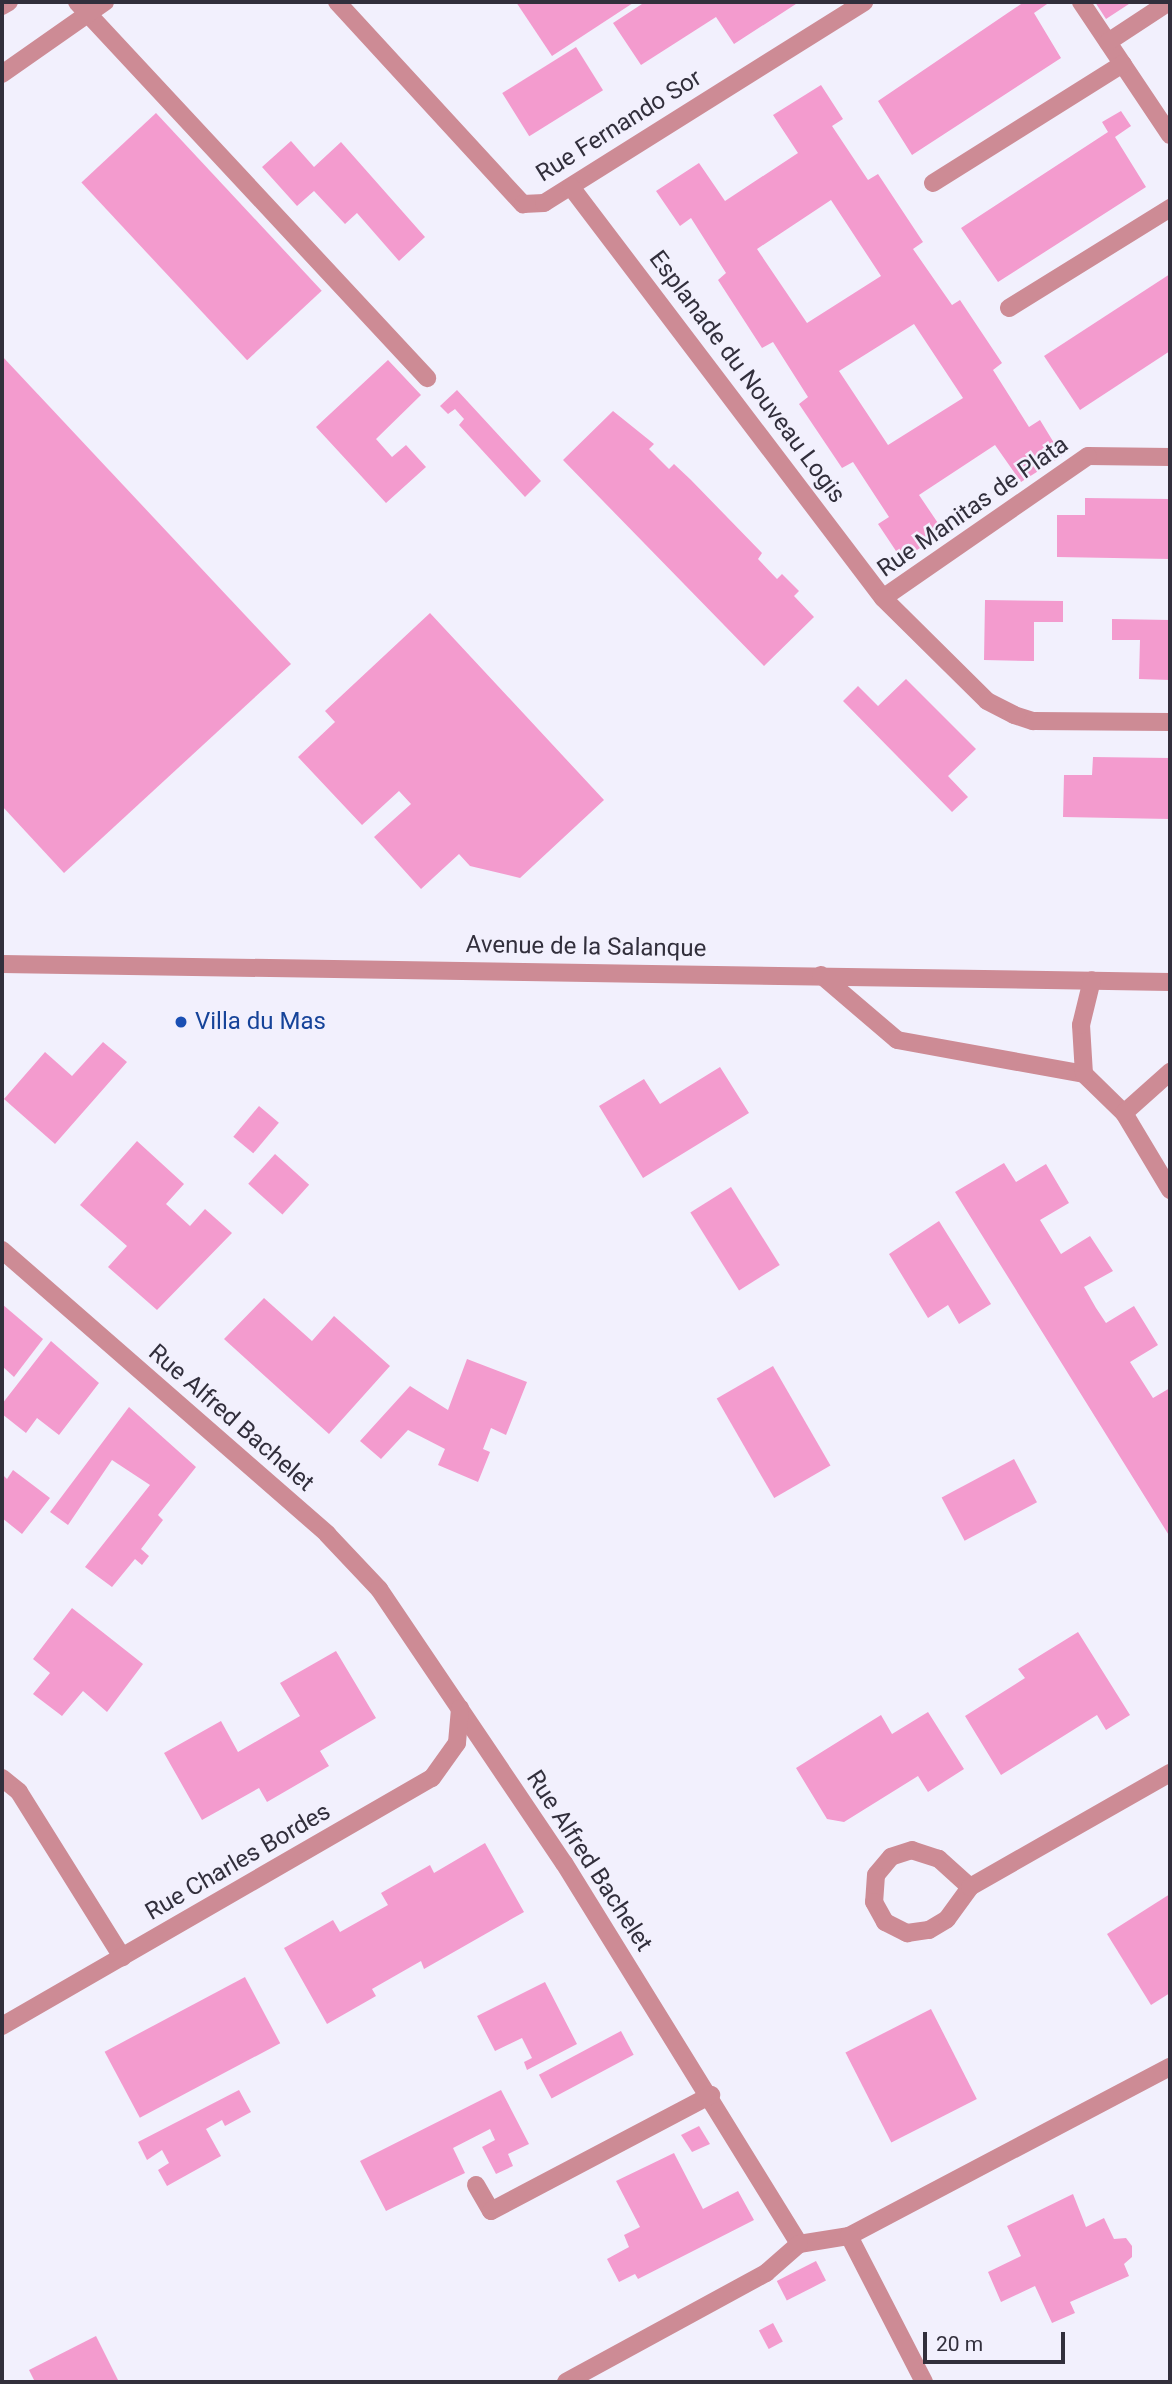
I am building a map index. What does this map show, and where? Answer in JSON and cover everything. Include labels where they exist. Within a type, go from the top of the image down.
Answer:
[{"type":"street","points":[[2,6],[9,2]]},
{"type":"street","points":[[2,74],[82,8],[105,2]]},
{"type":"street","name":"Rue Fernando Sor","points":[[337,2],[523,204],[544,203],[864,2]]},
{"type":"street","points":[[1081,2],[1170,135]]},
{"type":"street","points":[[1108,42],[1169,2]]},
{"type":"street","points":[[82,8],[427,378]]},
{"type":"street","points":[[933,183],[1123,64]]},
{"type":"street","name":"Esplanade du Nouveau Logis","points":[[571,187],[883,598]]},
{"type":"street","points":[[1009,309],[1170,208]]},
{"type":"street","name":"Rue Manitas de Plata","points":[[1170,457],[1088,456],[883,598],[987,701],[1014,715],[1033,721],[1170,722]]},
{"type":"street","name":"Avenue de la Salanque","points":[[2,964],[1170,982]]},
{"type":"street","points":[[821,975],[897,1040],[1084,1074],[1124,1112],[1170,1190]]},
{"type":"street","points":[[1084,1074],[1081,1025],[1092,980]]},
{"type":"street","points":[[1124,1112],[1170,1072]]},
{"type":"street","name":"Rue Alfred Bachelet","points":[[2,1250],[327,1534],[379,1589],[460,1708],[711,2095],[799,2244]]},
{"type":"street","name":"Rue Charles Bordes","points":[[2,2026],[432,1778],[457,1743],[460,1708]]},
{"type":"street","points":[[970,1887],[939,1860],[912,1850],[891,1857],[876,1875],[874,1902],[885,1922],[907,1933],[947,1919],[970,1887],[1170,1773]]},
{"type":"street","points":[[2,1778],[19,1792],[122,1957]]},
{"type":"street","points":[[566,2382],[766,2273],[799,2244],[849,2236],[1170,2067]]},
{"type":"street","points":[[476,2185],[491,2211],[711,2095]]},
{"type":"street","points":[[849,2236],[924,2382]]},
{"type":"building","points":[[516,2],[632,2],[633,3],[552,56]]},
{"type":"building","points":[[645,2],[799,2],[734,44],[716,17],[641,65],[613,23]]},
{"type":"building","points":[[1024,2],[1050,2],[1034,13],[1061,58],[912,155],[878,101]]},
{"type":"building","points":[[1095,2],[1132,2],[1106,19]]},
{"type":"building","points":[[576,47],[603,90],[529,136],[502,93]]},
{"type":"building","points":[[821,85],[843,119],[832,126],[868,180],[878,174],[923,242],[913,249],[952,305],[960,300],[1002,363],[993,370],[1029,427],[1040,420],[1062,456],[1021,482],[995,445],[919,495],[944,532],[902,560],[878,524],[889,517],[853,462],[842,468],[799,404],[808,397],[773,342],[762,348],[718,280],[726,273],[691,218],[680,226],[656,191],[699,163],[725,201],[798,153],[773,115]],"holes":[[[831,200],[881,276],[807,323],[757,249]],[[914,324],[963,398],[888,445],[839,371]]]},
{"type":"building","points":[[1121,111],[1131,126],[1115,137],[1146,187],[998,282],[961,228],[1108,132],[1102,122]]},
{"type":"building","points":[[156,113],[322,291],[247,360],[81,183]]},
{"type":"building","points":[[291,141],[314,167],[341,142],[425,237],[399,261],[357,213],[345,224],[314,191],[297,206],[262,167]]},
{"type":"building","points":[[1170,274],[1170,351],[1080,410],[1044,356]]},
{"type":"building","points":[[2,356],[291,664],[64,873],[2,806]]},
{"type":"building","points":[[388,360],[421,395],[376,439],[392,457],[406,445],[426,467],[386,503],[316,427]]},
{"type":"building","points":[[457,390],[541,481],[525,497],[459,425],[464,419],[455,409],[448,414],[440,406]]},
{"type":"building","points":[[613,411],[654,444],[649,449],[669,469],[674,464],[691,480],[762,553],[758,559],[777,579],[782,574],[799,591],[794,596],[814,617],[764,666],[563,460]]},
{"type":"building","points":[[1085,498],[1170,499],[1170,559],[1057,557],[1057,515],[1085,515]]},
{"type":"building","points":[[985,600],[1063,601],[1063,622],[1034,622],[1034,661],[984,660]]},
{"type":"building","points":[[430,613],[604,800],[520,878],[470,866],[459,854],[421,889],[374,837],[411,804],[399,791],[362,825],[298,757],[335,722],[325,711]]},
{"type":"building","points":[[1112,619],[1170,620],[1170,680],[1139,679],[1140,640],[1112,640]]},
{"type":"building","points":[[906,679],[976,749],[948,776],[968,797],[952,812],[843,701],[858,686],[878,706]]},
{"type":"building","points":[[1093,757],[1170,758],[1170,819],[1063,817],[1064,775],[1092,775]]},
{"type":"building","points":[[103,1042],[127,1062],[55,1144],[4,1099],[45,1052],[72,1076]]},
{"type":"building","points":[[720,1067],[749,1113],[643,1178],[599,1106],[644,1079],[660,1104]]},
{"type":"building","points":[[259,1106],[279,1123],[253,1153],[233,1137]]},
{"type":"building","points":[[137,1141],[184,1184],[166,1204],[190,1226],[205,1209],[232,1233],[157,1310],[108,1267],[127,1246],[80,1205]]},
{"type":"building","points":[[275,1154],[309,1185],[282,1215],[248,1184]]},
{"type":"building","points":[[1004,1163],[1016,1182],[1046,1164],[1069,1203],[1040,1220],[1061,1254],[1090,1236],[1113,1271],[1084,1287],[1096,1308],[1106,1323],[1134,1306],[1158,1345],[1130,1362],[1153,1398],[1170,1388],[1170,1537],[955,1192]]},
{"type":"building","points":[[731,1187],[780,1265],[739,1290],[690,1212]]},
{"type":"building","points":[[939,1221],[991,1304],[959,1324],[948,1305],[928,1318],[889,1254]]},
{"type":"building","points":[[264,1298],[312,1341],[334,1316],[390,1366],[329,1434],[224,1339]]},
{"type":"building","points":[[2,1304],[43,1339],[14,1377],[2,1366]]},
{"type":"building","points":[[51,1341],[99,1383],[59,1435],[37,1418],[26,1433],[2,1414],[2,1404]]},
{"type":"building","points":[[467,1359],[527,1382],[506,1435],[491,1428],[483,1449],[490,1452],[478,1482],[438,1465],[445,1449],[408,1430],[381,1459],[360,1441],[410,1386],[448,1410]]},
{"type":"building","points":[[773,1366],[831,1466],[774,1498],[717,1398]]},
{"type":"building","points":[[129,1407],[196,1467],[158,1515],[163,1520],[141,1549],[149,1556],[142,1565],[135,1559],[112,1587],[85,1567],[150,1485],[112,1460],[68,1525],[50,1512]]},
{"type":"building","points":[[1014,1459],[1037,1502],[965,1541],[942,1497]]},
{"type":"building","points":[[13,1470],[50,1498],[22,1534],[2,1518],[2,1474],[7,1479]]},
{"type":"building","points":[[72,1608],[143,1664],[107,1712],[83,1691],[62,1716],[33,1694],[50,1673],[33,1659]]},
{"type":"building","points":[[1078,1632],[1130,1715],[1106,1730],[1097,1715],[1001,1775],[965,1716],[1025,1678],[1018,1669]]},
{"type":"building","points":[[336,1651],[376,1718],[320,1751],[329,1766],[267,1802],[259,1788],[202,1820],[164,1753],[221,1721],[238,1752],[300,1716],[280,1683]]},
{"type":"building","points":[[928,1712],[964,1769],[928,1792],[918,1776],[844,1822],[827,1819],[796,1768],[881,1715],[892,1734]]},
{"type":"building","points":[[485,1843],[524,1912],[424,1969],[421,1961],[372,1989],[376,1996],[327,2024],[284,1948],[333,1920],[340,1932],[388,1905],[381,1893],[430,1865],[434,1873]]},
{"type":"building","points":[[1170,1894],[1170,1993],[1151,2005],[1107,1934]]},
{"type":"building","points":[[245,1977],[280,2043],[140,2118],[105,2052]]},
{"type":"building","points":[[545,1982],[577,2044],[527,2070],[524,2062],[532,2058],[522,2038],[495,2051],[477,2016]]},
{"type":"building","points":[[931,2009],[977,2099],[891,2143],[845,2053]]},
{"type":"building","points":[[621,2031],[634,2055],[552,2099],[539,2075]]},
{"type":"building","points":[[239,2090],[251,2112],[225,2126],[222,2120],[206,2129],[221,2156],[167,2186],[158,2170],[169,2163],[162,2150],[147,2160],[138,2142]]},
{"type":"building","points":[[501,2090],[529,2144],[508,2154],[513,2166],[496,2174],[482,2147],[495,2140],[490,2129],[453,2148],[465,2173],[386,2211],[360,2161]]},
{"type":"building","points":[[699,2126],[710,2144],[692,2152],[681,2135]]},
{"type":"building","points":[[674,2153],[703,2209],[738,2191],[754,2220],[638,2279],[635,2274],[619,2282],[607,2259],[629,2247],[624,2235],[640,2227],[616,2181]]},
{"type":"building","points":[[1073,2194],[1086,2227],[1104,2218],[1114,2239],[1126,2238],[1132,2246],[1132,2257],[1124,2264],[1129,2276],[1070,2302],[1075,2313],[1052,2323],[1035,2286],[1001,2302],[988,2272],[1021,2256],[1007,2226]]},
{"type":"building","points":[[816,2261],[826,2281],[787,2301],[777,2281]]},
{"type":"building","points":[[773,2323],[783,2342],[769,2349],[759,2331]]},
{"type":"building","points":[[96,2336],[119,2382],[35,2382],[29,2370]]},
{"type":"place","name":"Villa du Mas","points":[[181,1022]]}]
